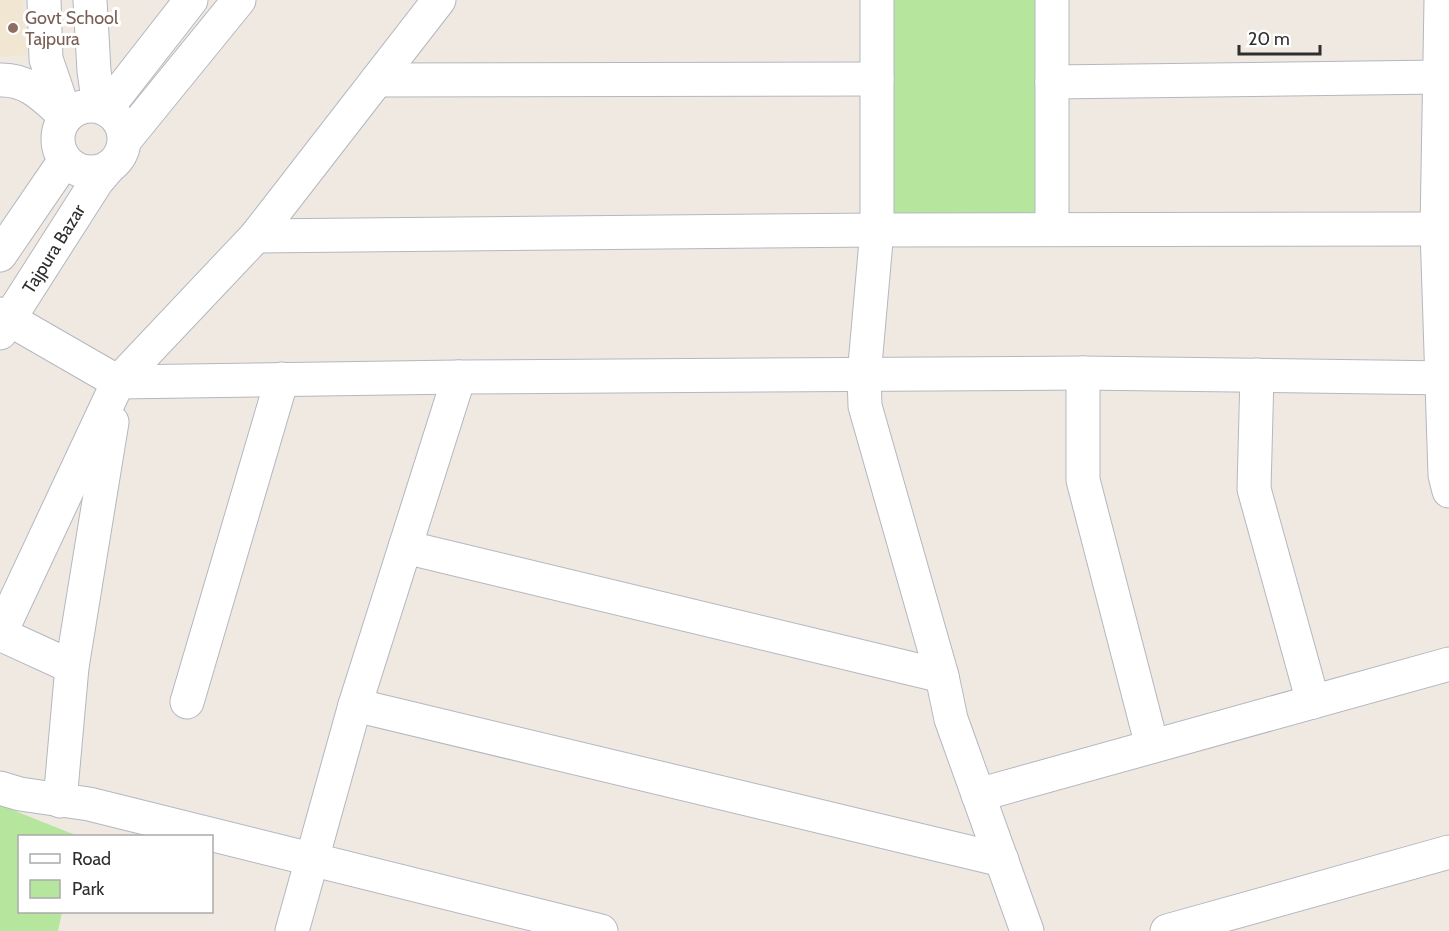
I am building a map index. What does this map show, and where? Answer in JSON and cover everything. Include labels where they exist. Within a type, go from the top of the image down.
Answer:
[{"type":"street","points":[[44,0],[46,59],[66,117]]},
{"type":"street","points":[[90,0],[94,71],[102,107]]},
{"type":"street","points":[[102,107],[191,0]]},
{"type":"street","name":"Tajpura Bazar","points":[[3,322],[117,154],[239,0]]},
{"type":"street","points":[[72,667],[0,634],[118,382],[256,236],[439,0]]},
{"type":"street","points":[[878,0],[877,230],[864,376],[865,406],[942,676],[951,719],[1028,931]]},
{"type":"street","points":[[1052,0],[1052,229]]},
{"type":"street","points":[[1441,0],[1437,229],[1446,378],[1445,475],[1449,490]]},
{"type":"street","points":[[1052,82],[1439,77]]},
{"type":"street","points":[[377,80],[877,79]]},
{"type":"street","points":[[0,80],[17,81],[28,85],[66,117]]},
{"type":"street","points":[[85,106],[102,107],[114,114],[120,122],[117,154],[98,171],[86,172],[74,168],[65,160],[59,149],[60,126],[66,117],[71,112],[85,106]]},
{"type":"street","points":[[0,255],[14,216],[65,160]]},
{"type":"street","points":[[256,236],[877,230],[1437,229]]},
{"type":"street","points":[[3,322],[118,382],[459,377],[1083,373],[1446,378]]},
{"type":"street","points":[[1083,373],[1083,480],[1152,746]]},
{"type":"street","points":[[1257,375],[1254,489],[1313,702]]},
{"type":"street","points":[[292,931],[355,705],[459,377]]},
{"type":"street","points":[[187,702],[282,379]]},
{"type":"street","points":[[60,801],[72,667],[118,382]]},
{"type":"street","points":[[405,547],[942,676]]},
{"type":"street","points":[[978,795],[1449,664]]},
{"type":"street","points":[[355,705],[1002,860]]},
{"type":"street","points":[[0,788],[20,794],[89,804],[212,835]]},
{"type":"street","points":[[213,835],[601,931]]},
{"type":"street","points":[[1167,931],[1449,852]]},
{"type":"shaded area","name":"Govt School Tajpura","points":[[0,0],[23,0],[27,55],[0,57]]},
{"type":"green space","points":[[877,0],[1052,0],[1052,229],[877,230]]},
{"type":"green space","points":[[0,805],[75,835],[18,835],[18,913],[62,913],[58,931],[0,931]]},
{"type":"place","name":"Govt School Tajpura","points":[[13,28]]}]
